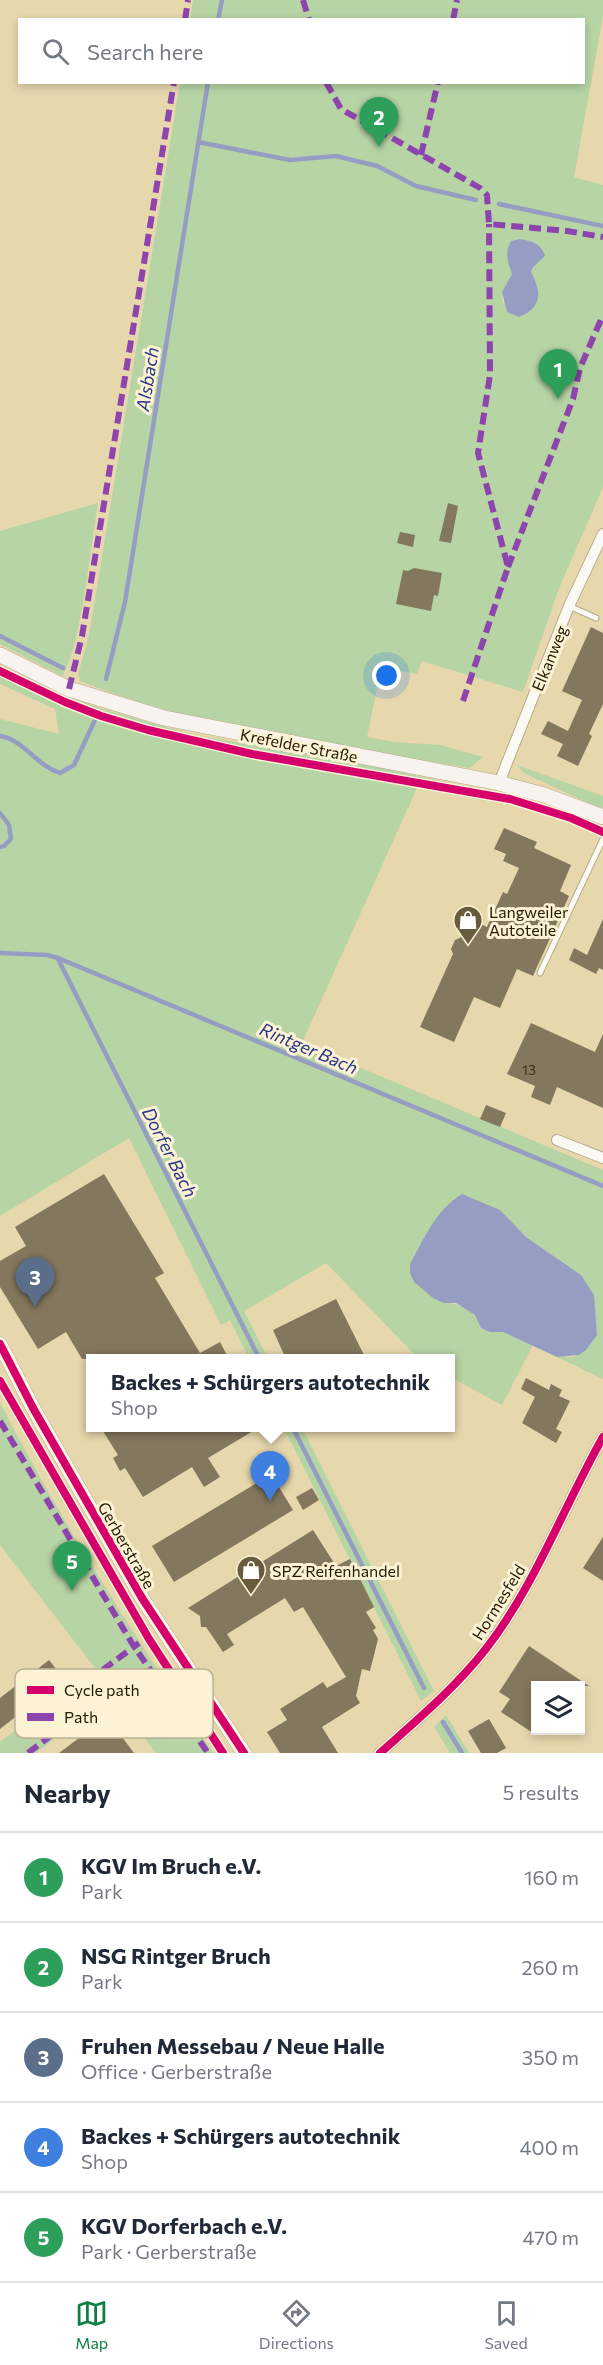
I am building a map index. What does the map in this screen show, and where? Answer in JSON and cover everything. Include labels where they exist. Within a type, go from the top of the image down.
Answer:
[{"type":"main road","name":"Krefelder Straße","points":[[0,655],[69,690],[164,718],[499,783],[544,795],[603,817]]},
{"type":"street","name":"Elkanweg","points":[[499,783],[570,606],[603,534]]},
{"type":"street","points":[[557,1140],[603,1158]]},
{"type":"street","name":"Gerberstraße","points":[[0,1344],[33,1408],[142,1598],[189,1669]]},
{"type":"street","name":"Hormesfeld","points":[[380,1753],[446,1695],[485,1649],[528,1582],[603,1437]]},
{"type":"street","name":"Gerberstraße","points":[[213,1706],[244,1753]]},
{"type":"lane","points":[[570,606],[596,618]]},
{"type":"lane","points":[[540,973],[603,839]]},
{"type":"green space","points":[[193,0],[603,0],[603,16],[574,177],[603,185],[603,487],[558,591],[523,692],[422,661],[417,674],[401,671],[398,681],[379,679],[367,737],[394,742],[440,745],[483,757],[470,768],[273,735],[175,713],[80,681],[78,674],[89,636],[180,84],[585,84],[585,18],[190,18]],"holes":[[[520,239],[538,245],[544,255],[531,272],[538,289],[503,304],[502,292],[512,274]]]},
{"type":"green space","points":[[98,503],[80,621],[68,664],[62,676],[0,644],[0,531]]},
{"type":"green space","points":[[0,665],[48,688],[105,710],[198,736],[330,757],[502,794],[498,803],[417,788],[302,1043],[603,1170],[603,1379],[557,1357],[574,1357],[597,1335],[595,1315],[581,1275],[526,1237],[500,1211],[444,1303],[464,1308],[490,1332],[503,1332],[533,1345],[502,1405],[455,1380],[455,1354],[414,1354],[326,1263],[244,1311],[266,1354],[247,1354],[230,1320],[221,1325],[129,1138],[0,1216],[0,719],[59,734],[55,709],[0,684]]},
{"type":"green space","points":[[517,765],[603,796],[603,810],[524,773]]},
{"type":"green space","points":[[0,1403],[49,1493],[158,1669],[94,1669],[0,1545]]},
{"type":"green space","points":[[286,1432],[304,1432],[434,1691],[421,1701]]},
{"type":"green space","points":[[446,1715],[469,1753],[450,1753],[434,1727]]},
{"type":"green space","points":[[15,1730],[15,1738],[56,1738],[36,1753],[0,1753],[0,1742]]},
{"type":"green space","points":[[145,1738],[203,1738],[213,1753],[156,1753]]},
{"type":"water","points":[[520,239],[535,243],[545,255],[531,272],[537,286],[536,304],[519,317],[507,312],[502,292],[512,274],[507,258],[509,245],[511,241]]},
{"type":"water","points":[[462,1194],[500,1210],[526,1237],[581,1275],[594,1295],[597,1335],[586,1350],[579,1355],[557,1357],[503,1332],[490,1332],[481,1328],[475,1315],[456,1303],[444,1303],[433,1298],[414,1282],[410,1273],[410,1264],[431,1225],[445,1208]]},
{"type":"building","points":[[448,503],[458,506],[451,543],[439,541]]},
{"type":"building","points":[[400,532],[415,535],[413,547],[397,543]]},
{"type":"building","points":[[414,568],[442,573],[438,596],[434,595],[431,611],[396,604],[403,570],[408,571]]},
{"type":"building","points":[[591,627],[603,633],[603,704],[578,766],[557,756],[563,744],[541,734],[548,721],[568,731],[582,700],[562,691]]},
{"type":"building","points":[[504,828],[537,842],[534,848],[571,865],[560,891],[569,896],[533,976],[517,969],[500,1008],[474,997],[454,1042],[420,1027],[453,954],[451,949],[455,940],[460,938],[469,919],[487,927],[503,892],[507,894],[519,868],[503,861],[506,854],[494,849]]},
{"type":"building","points":[[603,919],[603,970],[599,968],[596,974],[569,960],[574,948],[587,955]]},
{"type":"building","points":[[531,1023],[595,1052],[603,1034],[603,1108],[557,1087],[550,1105],[531,1097],[535,1086],[507,1074]]},
{"type":"building","points":[[486,1105],[506,1113],[500,1127],[480,1119]]},
{"type":"building","points":[[104,1174],[164,1273],[155,1278],[200,1353],[220,1342],[226,1354],[86,1354],[86,1359],[82,1359],[66,1332],[38,1349],[0,1287],[0,1261],[26,1246],[15,1227]]},
{"type":"building","points":[[336,1299],[364,1354],[284,1354],[273,1330]]},
{"type":"building","points":[[526,1378],[549,1390],[551,1384],[562,1390],[559,1396],[570,1401],[556,1429],[562,1432],[556,1443],[522,1423],[535,1397],[521,1389]]},
{"type":"building","points":[[104,1432],[251,1432],[208,1458],[220,1477],[204,1487],[192,1467],[143,1497],[125,1468],[120,1471],[113,1458],[118,1455]]},
{"type":"building","points":[[282,1468],[288,1478],[277,1484],[293,1510],[174,1582],[152,1546]]},
{"type":"building","points":[[312,1488],[319,1500],[303,1510],[296,1497]]},
{"type":"building","points":[[313,1530],[336,1566],[350,1559],[374,1607],[366,1612],[376,1628],[373,1630],[378,1639],[370,1671],[362,1669],[356,1696],[360,1703],[322,1727],[338,1753],[280,1753],[267,1732],[287,1720],[280,1709],[323,1682],[327,1688],[346,1677],[303,1607],[294,1612],[285,1598],[227,1634],[234,1645],[223,1652],[206,1627],[201,1627],[200,1616],[188,1608]]},
{"type":"building","points":[[603,1537],[603,1581],[583,1568]]},
{"type":"building","points":[[529,1646],[582,1681],[531,1681],[531,1732],[501,1712],[510,1699],[499,1692]]},
{"type":"building","points":[[49,1660],[56,1669],[37,1669]]},
{"type":"building","points":[[15,1686],[15,1717],[0,1729],[0,1698]]},
{"type":"building","points":[[489,1719],[506,1748],[497,1753],[481,1753],[468,1731]]},
{"type":"building","points":[[79,1738],[123,1738],[134,1753],[59,1753]]},
{"type":"waterway","name":"Alsbach","points":[[218,18],[222,0]]},
{"type":"waterway","name":"Alsbach","points":[[106,679],[125,602],[208,84]]},
{"type":"waterway","points":[[198,142],[290,160],[336,156],[377,166],[416,186],[476,200]]},
{"type":"waterway","points":[[499,204],[603,226]]},
{"type":"waterway","points":[[0,636],[63,668]]},
{"type":"waterway","name":"Alsbach","points":[[0,736],[17,742],[44,765],[60,773],[74,765],[95,720]]},
{"type":"waterway","name":"Alsbach","points":[[0,813],[9,825],[11,839],[0,847]]},
{"type":"waterway","name":"Rintger Bach","points":[[0,953],[47,955],[58,958],[603,1186]]},
{"type":"waterway","name":"Dorfer Bach","points":[[58,959],[257,1354]]},
{"type":"waterway","name":"Dorfer Bach","points":[[295,1432],[424,1688]]},
{"type":"waterway","name":"Dorfer Bach","points":[[443,1722],[462,1753]]},
{"type":"marked path","points":[[185,18],[188,0]]},
{"type":"marked path","points":[[303,0],[308,18]]},
{"type":"marked path","points":[[453,18],[457,0]]},
{"type":"marked path","points":[[69,689],[82,636],[174,84]]},
{"type":"marked path","points":[[327,84],[341,109],[480,188],[487,195],[489,224],[567,231],[603,237]]},
{"type":"marked path","points":[[421,155],[438,84]]},
{"type":"marked path","points":[[463,701],[508,567],[478,453],[490,375],[489,224]]},
{"type":"marked path","points":[[508,567],[573,399],[580,368],[603,315]]},
{"type":"marked path","points":[[0,1421],[133,1645],[150,1669]]},
{"type":"marked path","points":[[104,1669],[139,1643]]},
{"type":"marked path","points":[[28,1753],[48,1738]]},
{"type":"marked path","points":[[198,1738],[208,1753]]},
{"type":"cycle path","points":[[0,671],[65,702],[148,730],[252,754],[510,799],[571,818],[603,832]]},
{"type":"cycle path","points":[[0,1344],[33,1408],[142,1598],[189,1669]]},
{"type":"cycle path","points":[[0,1381],[168,1669]]},
{"type":"cycle path","points":[[380,1753],[461,1678],[503,1626],[534,1574],[603,1437]]},
{"type":"cycle path","points":[[213,1706],[244,1753]]},
{"type":"cycle path","points":[[213,1738],[223,1753]]},
{"type":"place","name":"NSG Rintger Bruch","points":[[379,147]]},
{"type":"place","name":"KGV Im Bruch e.V.","points":[[558,399]]},
{"type":"place","name":"Langweiler Autoteile","points":[[468,946]]},
{"type":"place","name":"Fruhen Messebau / Neue Halle","points":[[35,1307]]},
{"type":"place","name":"Backes + Schürgers autotechnik","points":[[270,1501]]},
{"type":"place","name":"KGV Dorferbach e.V.","points":[[72,1591]]},
{"type":"place","name":"SPZ Reifenhandel","points":[[251,1596]]}]
